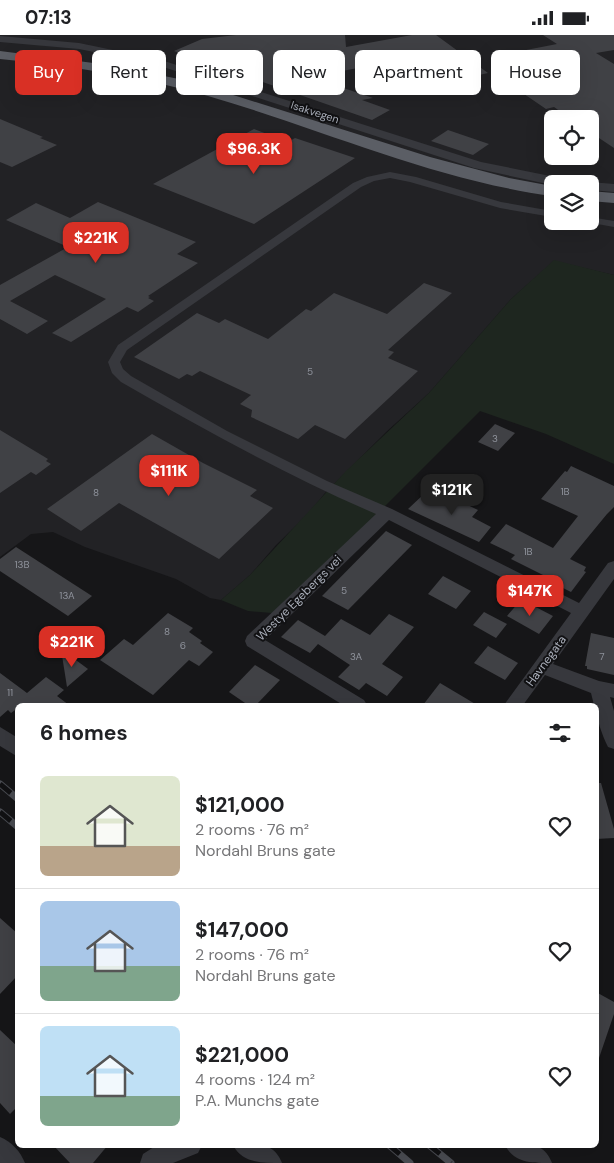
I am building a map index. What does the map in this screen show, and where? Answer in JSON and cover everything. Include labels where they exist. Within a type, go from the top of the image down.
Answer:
[{"type":"highway","points":[[0,55],[82,64],[193,87],[398,154],[498,181],[544,190]]},
{"type":"highway","points":[[599,197],[614,198]]},
{"type":"street","name":"Isakvegen","points":[[0,39],[103,49],[157,62],[478,165],[544,179]]},
{"type":"street","points":[[544,213],[500,205],[412,179],[390,175],[371,179],[357,185],[122,348],[114,362],[117,370],[126,379],[222,434],[322,485],[369,504],[581,611]]},
{"type":"street","points":[[599,187],[614,188]]},
{"type":"street","points":[[599,222],[614,224]]},
{"type":"street","name":"Westye Egebergs vei","points":[[355,703],[253,641],[387,513]]},
{"type":"street","name":"Havnegata","points":[[515,703],[614,567]]},
{"type":"street","points":[[542,667],[606,690],[614,741]]},
{"type":"street","points":[[0,735],[15,747]]},
{"type":"street","points":[[152,1163],[162,1155],[182,1148]]},
{"type":"street","points":[[249,1148],[270,1163]]},
{"type":"street","points":[[521,1148],[540,1163]]},
{"type":"street","points":[[0,1149],[13,1163]]},
{"type":"shaded area","points":[[0,35],[614,35],[614,275],[554,261],[511,299],[429,393],[386,432],[325,493],[308,514],[276,545],[250,575],[221,600],[210,598],[176,579],[85,547],[53,532],[31,534],[0,557]]},
{"type":"shaded area","points":[[554,260],[614,275],[614,464],[546,434],[480,411],[373,518],[272,613],[248,611],[221,600],[250,575],[346,471],[429,393],[511,299]]},
{"type":"building","points":[[236,35],[345,35],[346,47],[412,35],[436,35],[457,50],[355,50],[355,69],[345,70],[345,50],[273,50],[273,86],[263,82],[263,50],[176,50],[202,39]]},
{"type":"building","points":[[543,35],[614,35],[614,50],[596,53],[614,64],[614,148],[599,138],[599,110],[558,110],[554,107],[546,109],[526,95],[580,95],[580,50],[526,50],[557,44]]},
{"type":"building","points":[[481,68],[488,73],[481,75]]},
{"type":"building","points":[[345,89],[355,92],[355,95],[364,95],[373,98],[362,100],[390,110],[372,120],[300,95],[345,95]]},
{"type":"building","points":[[0,119],[57,145],[12,167],[0,162]]},
{"type":"building","points":[[254,129],[288,142],[295,138],[355,158],[254,224],[153,184]]},
{"type":"building","points":[[448,130],[489,144],[473,155],[431,141]]},
{"type":"building","points":[[98,202],[196,242],[177,254],[198,263],[148,296],[150,297],[148,298],[154,301],[138,312],[127,307],[71,342],[52,333],[106,299],[55,275],[10,301],[48,321],[27,334],[0,319],[0,285],[68,247],[6,220],[36,203],[70,218]]},
{"type":"building","points":[[424,283],[452,293],[388,350],[394,352],[388,358],[418,371],[345,439],[315,425],[298,439],[251,417],[252,410],[240,404],[251,395],[200,371],[192,376],[187,374],[179,379],[134,357],[197,313],[219,323],[225,319],[268,339],[306,309],[311,311],[334,293],[387,314]]},
{"type":"building","points":[[495,424],[515,433],[498,451],[478,442]]},
{"type":"building","points":[[0,430],[48,459],[46,461],[51,464],[36,475],[31,472],[0,493]]},
{"type":"building","points":[[152,434],[203,463],[257,490],[250,496],[273,508],[219,559],[119,503],[81,531],[47,509]]},
{"type":"building","points":[[571,466],[614,486],[614,507],[570,559],[586,567],[584,571],[586,572],[571,592],[549,581],[551,579],[511,559],[515,555],[490,543],[506,524],[553,548],[578,516],[541,499]]},
{"type":"building","points":[[424,494],[445,504],[451,497],[478,510],[472,517],[491,527],[479,542],[408,509]]},
{"type":"building","points":[[386,531],[412,545],[348,610],[322,596]]},
{"type":"building","points":[[16,547],[92,596],[68,616],[0,571],[0,559]]},
{"type":"building","points":[[443,576],[471,591],[456,609],[428,594]]},
{"type":"building","points":[[520,601],[553,616],[539,634],[507,616]]},
{"type":"building","points":[[484,612],[507,624],[496,638],[473,625]]},
{"type":"building","points":[[168,613],[193,628],[189,632],[213,652],[199,666],[189,660],[153,695],[100,660],[124,639],[133,645]]},
{"type":"building","points":[[389,614],[414,627],[382,664],[403,677],[387,696],[366,683],[359,690],[338,677],[350,665],[318,644],[310,653],[281,637],[298,620],[325,636],[341,619],[370,635]]},
{"type":"building","points":[[591,633],[614,638],[614,675],[587,669],[587,666],[585,666]]},
{"type":"building","points":[[488,646],[518,663],[505,680],[474,663]]},
{"type":"building","points":[[61,649],[88,669],[67,687]]},
{"type":"building","points":[[255,665],[280,680],[258,703],[245,703],[229,692]]},
{"type":"building","points":[[0,673],[27,693],[46,677],[64,690],[57,696],[66,703],[15,703],[15,710],[11,713],[8,710],[0,717]]},
{"type":"building","points":[[440,683],[474,703],[425,703]]},
{"type":"building","points":[[599,783],[601,783],[614,829],[614,838],[599,839]]},
{"type":"building","points":[[0,918],[15,931],[15,978],[0,994]]},
{"type":"building","points":[[599,994],[614,1002],[614,1014],[599,1058]]},
{"type":"building","points":[[0,1030],[15,1044],[15,1109],[10,1114],[0,1103]]},
{"type":"building","points":[[56,1148],[106,1148],[93,1163],[70,1163]]},
{"type":"railway","points":[[0,784],[15,796]]},
{"type":"railway","points":[[0,812],[15,824]]},
{"type":"railway","points":[[392,1148],[410,1163]]},
{"type":"railway","points":[[433,1148],[451,1163]]}]
